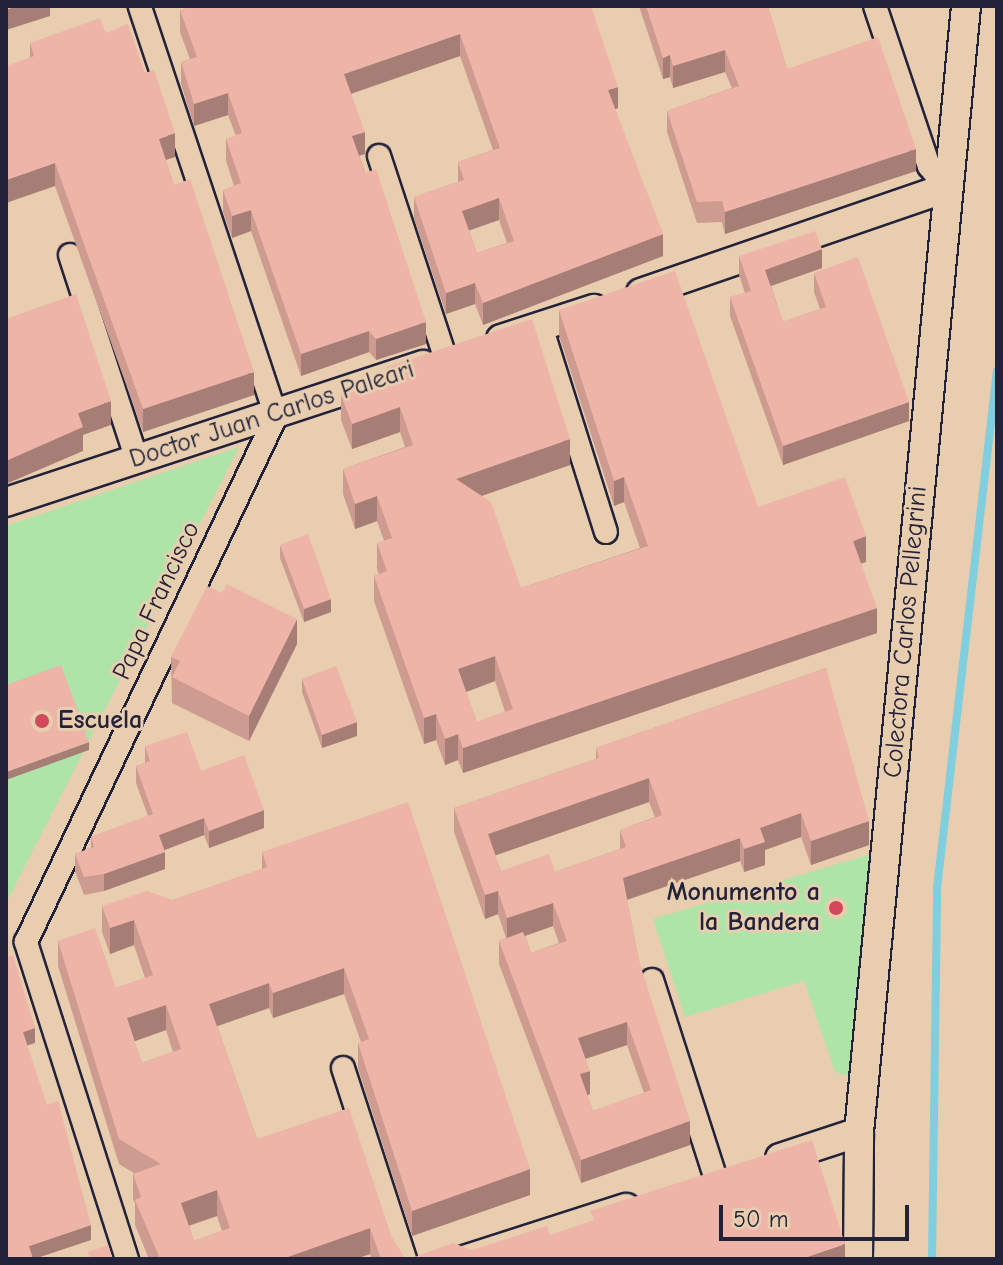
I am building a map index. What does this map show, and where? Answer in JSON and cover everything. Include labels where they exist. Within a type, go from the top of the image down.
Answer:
[{"type":"street","points":[[140,6],[276,416]]},
{"type":"street","points":[[875,6],[929,166],[946,188]]},
{"type":"street","name":"Colectora Carlos Pellegrini","points":[[858,1259],[859,1132],[946,188],[966,6]]},
{"type":"street","points":[[379,156],[445,357]]},
{"type":"street","name":"Doctor Juan Carlos Paleari","points":[[6,502],[276,416],[946,188]]},
{"type":"street","points":[[70,255],[137,460]]},
{"type":"street","points":[[541,326],[606,532]]},
{"type":"street","name":"Papa Francisco","points":[[127,1259],[26,942],[276,416]]},
{"type":"street","points":[[652,980],[716,1179]]},
{"type":"street","points":[[343,1068],[405,1259]]},
{"type":"street","points":[[688,1188],[859,1132]]},
{"type":"street","points":[[467,1259],[659,1197]]},
{"type":"green space","points":[[239,447],[6,903],[6,526]]},
{"type":"green space","points":[[871,854],[854,1077],[835,1072],[804,981],[685,1017],[653,919]]},
{"type":"building","points":[[192,6],[591,6],[618,87],[608,90],[663,234],[483,303],[475,283],[446,293],[414,197],[464,180],[458,162],[500,148],[460,34],[344,74],[365,132],[352,136],[365,173],[376,169],[426,322],[376,339],[369,331],[301,354],[251,210],[232,216],[223,190],[241,183],[226,139],[242,133],[228,93],[194,104],[181,62],[197,57],[180,10]],"holes":[[[499,198],[514,241],[477,253],[462,211]]]},
{"type":"building","points":[[646,6],[768,6],[787,69],[878,37],[916,149],[725,212],[722,201],[697,202],[667,111],[739,86],[725,50],[673,66],[670,55],[663,58]]},
{"type":"building","points":[[100,18],[106,33],[128,24],[145,73],[154,70],[175,133],[159,139],[174,185],[190,179],[254,372],[143,409],[55,163],[6,180],[6,66],[34,56],[30,43]]},
{"type":"building","points":[[815,231],[822,249],[765,270],[783,322],[826,307],[814,273],[858,257],[909,402],[783,446],[730,297],[751,291],[739,256]]},
{"type":"building","points":[[675,271],[758,507],[845,477],[866,536],[853,541],[877,608],[463,748],[458,734],[445,739],[436,714],[424,718],[374,576],[387,571],[377,543],[392,538],[377,496],[355,504],[343,469],[413,445],[400,407],[352,424],[341,395],[390,378],[387,367],[532,319],[570,439],[456,479],[491,502],[521,588],[648,546],[624,477],[614,481],[559,310]],"holes":[[[495,656],[513,709],[477,722],[458,669]]]},
{"type":"building","points":[[76,294],[111,401],[78,413],[83,427],[6,461],[6,319]]},
{"type":"building","points":[[308,534],[331,599],[304,609],[280,545]]},
{"type":"building","points":[[227,584],[297,619],[249,716],[172,677],[180,661],[171,657],[207,586],[222,593]]},
{"type":"building","name":"Escuela","points":[[61,665],[89,742],[6,772],[6,685]]},
{"type":"building","points":[[336,666],[357,722],[322,735],[302,679]]},
{"type":"building","points":[[826,668],[869,821],[811,841],[801,813],[760,828],[765,842],[744,849],[740,838],[623,878],[639,961],[690,1121],[581,1160],[499,941],[523,932],[531,953],[567,941],[553,903],[507,918],[498,891],[485,895],[454,808],[599,758],[596,748]],"holes":[[[649,778],[662,815],[620,830],[626,847],[555,872],[549,854],[501,871],[488,834]],[[627,1022],[651,1090],[593,1111],[580,1074],[590,1071],[578,1038]]]},
{"type":"building","points":[[187,732],[201,771],[244,755],[264,810],[209,831],[204,818],[159,835],[165,852],[104,874],[84,877],[75,854],[94,847],[91,837],[153,814],[136,766],[150,761],[145,746]]},
{"type":"building","points":[[408,802],[530,1169],[412,1211],[358,1043],[369,1039],[344,968],[273,993],[269,983],[209,1004],[257,1139],[349,1108],[392,1238],[405,1259],[381,1259],[370,1228],[282,1259],[160,1259],[135,1200],[141,1197],[133,1174],[161,1164],[119,1139],[58,941],[95,928],[116,988],[153,975],[134,920],[110,928],[102,906],[147,891],[173,900],[267,867],[262,852]],"holes":[[[166,1005],[181,1049],[142,1063],[127,1018]],[[217,1190],[230,1228],[194,1241],[181,1203]]]},
{"type":"building","points":[[13,955],[35,1028],[23,1032],[47,1105],[58,1101],[91,1225],[29,1246],[33,1259],[6,1259],[6,958]]},
{"type":"building","points":[[812,1140],[845,1244],[801,1259],[409,1259],[453,1243],[472,1250],[547,1226],[550,1235],[594,1220],[590,1211]]},
{"type":"building","points":[[108,1245],[113,1259],[90,1259],[88,1252]]},
{"type":"waterway","points":[[932,1259],[937,888],[997,370]]},
{"type":"place","name":"Escuela","points":[[42,721]]},
{"type":"place","name":"Monumento a la Bandera","points":[[836,908]]}]
